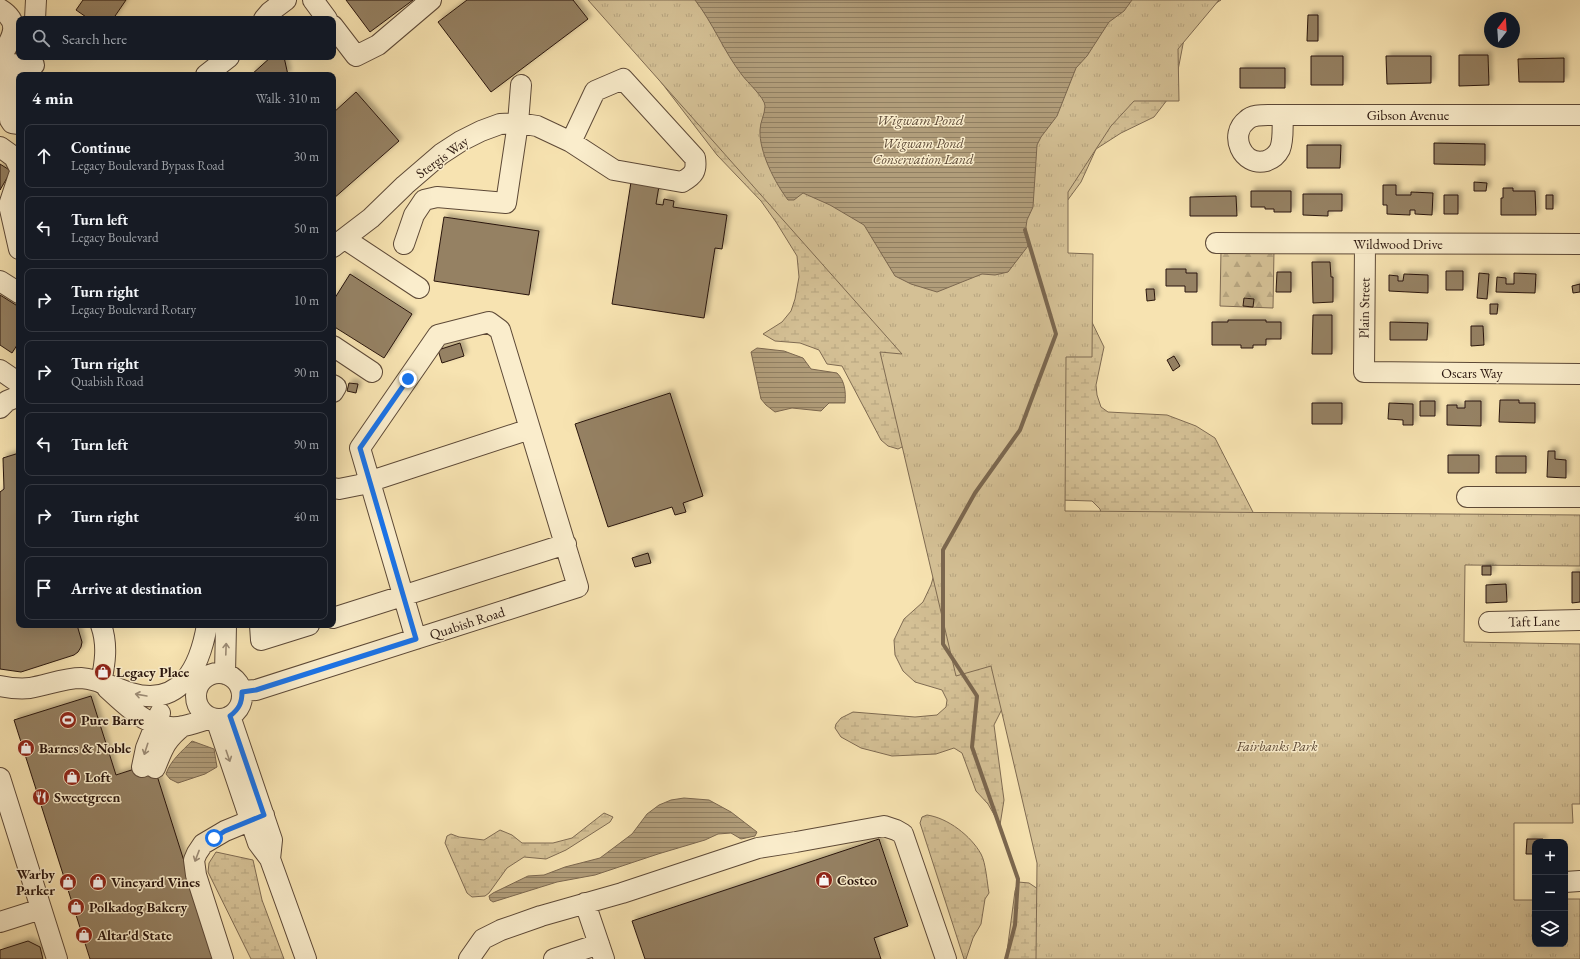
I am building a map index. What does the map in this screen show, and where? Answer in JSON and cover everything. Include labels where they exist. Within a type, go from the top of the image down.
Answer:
[{"type":"street","points":[[35,16],[36,0]]},
{"type":"street","points":[[267,15],[286,0]]},
{"type":"street","points":[[313,0],[325,16]]},
{"type":"street","points":[[336,30],[356,56],[378,45],[431,0]]},
{"type":"street","points":[[0,9],[10,17],[13,25],[12,39],[4,59],[10,120],[12,123],[16,124]]},
{"type":"street","points":[[4,59],[34,66]]},
{"type":"street","points":[[210,72],[225,60]]},
{"type":"street","name":"Stergis Way","points":[[339,243],[372,218],[405,185],[441,154],[481,130],[500,124],[518,123],[537,126],[571,142],[614,170],[682,182],[690,177],[696,168],[695,158],[623,79],[595,90],[571,142]]},
{"type":"street","points":[[404,244],[414,215],[424,200],[437,197],[506,203],[518,123],[521,85]]},
{"type":"street","name":"Gibson Avenue","points":[[1283,115],[1280,149],[1276,155],[1267,161],[1256,161],[1244,155],[1238,144],[1238,137],[1245,121],[1254,116],[1283,115],[1580,115]]},
{"type":"street","points":[[0,147],[14,156],[16,160]]},
{"type":"street","points":[[16,184],[9,205],[16,235]]},
{"type":"street","points":[[405,185],[424,200]]},
{"type":"street","points":[[339,243],[419,288]]},
{"type":"street","name":"Wildwood Drive","points":[[1216,243],[1365,245],[1580,244]]},
{"type":"street","name":"Plain Street","points":[[1364,372],[1365,245]]},
{"type":"street","points":[[0,281],[16,291]]},
{"type":"street","points":[[336,617],[404,595],[566,544],[500,330],[488,322],[438,335],[360,448],[404,595],[416,639]]},
{"type":"street","points":[[336,348],[372,372]]},
{"type":"street","points":[[0,370],[16,382]]},
{"type":"street","name":"Oscars Way","points":[[1364,372],[1580,374]]},
{"type":"street","points":[[0,408],[7,401],[16,397]]},
{"type":"street","points":[[336,488],[346,488],[370,481],[530,429]]},
{"type":"street","points":[[1467,497],[1580,497]]},
{"type":"street","name":"Quabish Road","points":[[242,692],[256,690],[578,587],[566,544]]},
{"type":"street","name":"Taft Lane","points":[[1489,622],[1580,620]]},
{"type":"street","points":[[101,683],[106,652],[103,628]]},
{"type":"street","points":[[183,726],[167,741],[148,767],[146,748],[155,724],[161,710],[175,690],[187,678],[194,666],[201,652],[207,628]]},
{"type":"street","points":[[208,628],[209,650],[203,679],[197,688],[196,701],[200,710],[219,718],[257,818],[272,840],[270,859],[306,959]]},
{"type":"street","points":[[225,674],[226,628]]},
{"type":"street","points":[[260,628],[261,640],[299,628]]},
{"type":"street","points":[[101,683],[133,712],[142,718],[155,724],[168,727],[183,726],[219,718],[236,712],[242,699],[242,692],[236,681],[225,674],[213,674],[203,679]]},
{"type":"street","points":[[0,686],[11,688],[29,688],[81,678],[145,696],[164,695],[175,690]]},
{"type":"street","points":[[0,778],[57,959]]},
{"type":"street","points":[[223,959],[196,875],[194,860],[204,844],[225,831],[257,818]]},
{"type":"street","points":[[469,959],[483,939],[501,930],[541,916],[622,893],[758,848],[884,826],[903,834],[946,959]]},
{"type":"street","points":[[1568,882],[1580,881]]},
{"type":"street","points":[[554,959],[602,952],[585,903]]},
{"type":"street","points":[[0,922],[42,909]]},
{"type":"green space","name":"Fairbanks Park","points":[[588,0],[1219,0],[1178,49],[1179,101],[1134,101],[1111,126],[1068,192],[1068,253],[1093,254],[1092,357],[1066,357],[1065,511],[1580,515],[1580,566],[1465,565],[1464,642],[1580,644],[1580,804],[1572,804],[1573,823],[1514,823],[1514,900],[1532,900],[1532,947],[1568,947],[1568,899],[1580,899],[1580,959],[1036,959],[1037,863],[991,666],[956,676],[880,352],[902,354]]},
{"type":"green space","name":"Wigwam Pond Conservation Land","points":[[1132,0],[1221,0],[1203,11],[1184,39],[1174,91],[1154,117],[1121,133],[1096,149],[1081,182],[1067,201],[1057,250],[1104,347],[1096,385],[1097,395],[1101,407],[1108,412],[1167,415],[1196,426],[1215,438],[1256,518],[1103,520],[1100,509],[1092,501],[1059,500],[1001,675],[1004,705],[994,725],[1004,800],[1000,825],[988,804],[976,791],[962,753],[954,748],[936,754],[892,756],[861,748],[841,737],[835,728],[836,724],[841,718],[853,712],[915,717],[937,715],[946,707],[947,700],[942,690],[915,682],[903,671],[895,655],[894,640],[904,619],[923,602],[931,585],[937,564],[918,439],[898,449],[888,446],[881,440],[842,366],[827,364],[819,350],[800,343],[775,341],[763,334],[782,322],[791,311],[799,277],[797,256],[761,201],[717,155],[641,56]]},
{"type":"green space","points":[[1221,250],[1274,251],[1273,308],[1220,306]]},
{"type":"green space","points":[[604,813],[613,817],[610,822],[566,850],[546,859],[524,857],[507,868],[489,893],[485,896],[472,897],[467,893],[445,843],[447,836],[451,834],[459,837],[484,840],[500,830],[512,835],[522,843],[553,843],[572,838]]},
{"type":"green space","points":[[927,815],[943,820],[958,829],[977,847],[984,862],[989,893],[985,899],[981,924],[973,938],[966,959],[964,959],[920,823],[922,817]]},
{"type":"green space","points":[[216,852],[253,860],[262,900],[284,959],[251,959],[208,872],[209,863]]},
{"type":"green space","points":[[1018,882],[1029,883],[1038,889],[1057,959],[1006,959],[1015,891]]},
{"type":"water","name":"Wigwam Pond","points":[[695,0],[1132,0],[1124,11],[1109,22],[1087,56],[1076,68],[1057,116],[1041,137],[1037,145],[1033,207],[1027,220],[1026,227],[1028,246],[1008,272],[995,275],[982,274],[937,292],[911,284],[895,276],[864,225],[830,205],[803,193],[794,200],[788,200],[773,176],[762,148],[760,130],[765,109],[764,103],[744,78]]},
{"type":"water","points":[[757,348],[784,351],[803,358],[811,369],[837,373],[842,380],[844,387],[845,403],[829,403],[821,411],[792,408],[775,412],[761,399],[751,352]]},
{"type":"water","points":[[192,741],[214,749],[217,767],[205,774],[178,783],[170,779],[166,774],[173,760]]},
{"type":"water","points":[[684,798],[709,800],[731,812],[757,832],[755,836],[741,839],[731,833],[718,834],[705,840],[595,875],[557,882],[493,902],[490,900],[489,896],[493,893],[528,876],[544,875],[565,867],[600,858],[632,834],[647,814],[659,805],[671,800]]},
{"type":"building","points":[[83,0],[126,0],[115,16],[85,16],[76,10]]},
{"type":"building","points":[[346,0],[413,0],[370,32]]},
{"type":"building","points":[[467,0],[573,0],[588,19],[491,92],[438,22]]},
{"type":"building","points":[[1308,15],[1318,15],[1318,41],[1307,41]]},
{"type":"building","points":[[1459,55],[1488,55],[1489,85],[1459,86]]},
{"type":"building","points":[[1311,56],[1343,56],[1343,85],[1311,85]]},
{"type":"building","points":[[1386,56],[1431,56],[1431,83],[1387,84]]},
{"type":"building","points":[[1564,58],[1564,82],[1519,82],[1518,59]]},
{"type":"building","points":[[268,60],[285,60],[287,72],[254,72]]},
{"type":"building","points":[[1240,68],[1285,68],[1285,88],[1240,88]]},
{"type":"building","points":[[356,92],[399,141],[336,196],[336,110]]},
{"type":"building","points":[[1434,143],[1485,144],[1485,165],[1434,164]]},
{"type":"building","points":[[1307,145],[1341,145],[1340,168],[1307,168]]},
{"type":"building","points":[[0,164],[11,171],[0,190]]},
{"type":"building","points":[[631,182],[659,186],[656,204],[663,205],[664,199],[674,201],[673,207],[727,215],[722,249],[715,248],[704,318],[612,304]]},
{"type":"building","points":[[1474,182],[1487,183],[1486,191],[1474,191]]},
{"type":"building","points":[[1383,185],[1396,185],[1396,195],[1411,195],[1411,192],[1433,193],[1432,215],[1415,214],[1415,210],[1410,210],[1410,215],[1387,214],[1387,205],[1383,205]]},
{"type":"building","points":[[1503,188],[1513,188],[1513,191],[1535,191],[1536,215],[1501,215],[1501,198],[1503,198]]},
{"type":"building","points":[[1251,191],[1291,191],[1291,212],[1274,212],[1274,209],[1265,209],[1265,207],[1251,207]]},
{"type":"building","points":[[1303,194],[1342,194],[1342,211],[1328,211],[1328,216],[1303,215]]},
{"type":"building","points":[[1444,195],[1458,195],[1458,214],[1444,214]]},
{"type":"building","points":[[1546,195],[1553,195],[1553,209],[1546,209]]},
{"type":"building","points":[[1236,196],[1237,216],[1190,216],[1190,197]]},
{"type":"building","points":[[444,217],[539,231],[529,295],[434,281]]},
{"type":"building","points":[[1312,262],[1330,262],[1331,277],[1333,277],[1333,302],[1313,303]]},
{"type":"building","points":[[1166,269],[1186,269],[1186,273],[1197,273],[1197,292],[1185,292],[1185,286],[1166,286]]},
{"type":"building","points":[[1446,271],[1463,271],[1463,290],[1446,290]]},
{"type":"building","points":[[1277,272],[1291,272],[1291,292],[1276,292]]},
{"type":"building","points":[[1479,273],[1489,274],[1487,299],[1477,298]]},
{"type":"building","points":[[1514,273],[1536,274],[1535,293],[1496,292],[1497,277],[1506,278],[1506,284],[1514,284]]},
{"type":"building","points":[[350,274],[412,314],[384,358],[336,328],[336,296]]},
{"type":"building","points":[[1404,274],[1428,275],[1428,293],[1389,291],[1389,275],[1398,276],[1398,281],[1403,281]]},
{"type":"building","points":[[1580,284],[1580,292],[1573,293],[1572,286]]},
{"type":"building","points":[[1146,289],[1154,289],[1155,300],[1147,301]]},
{"type":"building","points":[[0,295],[16,305],[16,347],[12,353],[0,345]]},
{"type":"building","points":[[1244,298],[1254,299],[1253,307],[1243,306]]},
{"type":"building","points":[[1490,304],[1498,304],[1497,314],[1490,314]]},
{"type":"building","points":[[1313,315],[1332,315],[1332,354],[1312,354]]},
{"type":"building","points":[[1228,320],[1266,320],[1266,322],[1281,322],[1281,339],[1266,339],[1266,345],[1253,345],[1253,348],[1241,348],[1241,345],[1212,345],[1212,322],[1228,322]]},
{"type":"building","points":[[1390,322],[1428,323],[1427,340],[1390,340]]},
{"type":"building","points":[[1471,326],[1483,326],[1484,345],[1471,346]]},
{"type":"building","points":[[460,343],[464,356],[442,363],[438,350]]},
{"type":"building","points":[[1174,356],[1180,366],[1173,371],[1167,360]]},
{"type":"building","points":[[349,383],[358,384],[356,393],[347,391]]},
{"type":"building","points":[[670,393],[703,496],[683,503],[686,512],[675,515],[672,507],[608,527],[575,424]]},
{"type":"building","points":[[1500,400],[1519,400],[1519,403],[1535,403],[1535,423],[1499,422]]},
{"type":"building","points":[[1420,401],[1435,401],[1435,416],[1420,416]]},
{"type":"building","points":[[1465,401],[1481,401],[1481,426],[1447,425],[1447,405],[1457,405],[1457,408],[1465,408]]},
{"type":"building","points":[[1312,403],[1342,403],[1342,424],[1312,424]]},
{"type":"building","points":[[1389,403],[1413,404],[1413,425],[1403,425],[1403,420],[1388,419]]},
{"type":"building","points":[[1548,451],[1555,451],[1555,459],[1566,460],[1566,478],[1547,477]]},
{"type":"building","points":[[16,454],[16,628],[78,628],[82,642],[78,652],[74,655],[21,672],[0,669],[0,492],[4,489],[3,458]]},
{"type":"building","points":[[1448,455],[1479,455],[1479,473],[1448,473]]},
{"type":"building","points":[[1496,456],[1526,456],[1526,473],[1496,473]]},
{"type":"building","points":[[648,553],[651,563],[635,567],[632,558]]},
{"type":"building","points":[[1482,566],[1491,566],[1491,575],[1482,575]]},
{"type":"building","points":[[1572,572],[1580,572],[1580,602],[1572,603]]},
{"type":"building","points":[[1506,584],[1507,602],[1486,603],[1486,585]]},
{"type":"building","points":[[91,696],[116,775],[153,763],[215,959],[90,959],[14,720]]},
{"type":"building","name":"Costco","points":[[879,839],[908,926],[874,938],[881,959],[645,959],[632,921]]},
{"type":"building","points":[[1527,839],[1532,839],[1532,854],[1526,854]]},
{"type":"building","points":[[28,941],[40,947],[43,959],[0,959],[0,950]]},
{"type":"waterway","points":[[1006,959],[1015,925],[1018,879],[972,747],[977,696],[943,644],[943,550],[975,493],[1020,430],[1056,334],[1025,230]]},
{"type":"place","name":"Legacy Place","points":[[103,672]]},
{"type":"place","name":"Pure Barre","points":[[68,720]]},
{"type":"place","name":"Barnes & Noble","points":[[26,748]]},
{"type":"place","name":"Loft","points":[[72,777]]},
{"type":"place","name":"Sweetgreen","points":[[41,797]]},
{"type":"place","name":"Costco","points":[[824,880]]},
{"type":"place","name":"Warby Parker","points":[[68,882]]},
{"type":"place","name":"Vineyard Vines","points":[[98,882]]},
{"type":"place","name":"Polkadog Bakery","points":[[76,907]]},
{"type":"place","name":"Altar'd State","points":[[84,935]]},
{"type":"route","points":[[214,838],[225,831],[264,815],[230,716],[236,712],[240,706],[242,692],[256,690],[416,639],[360,448],[408,379]]}]
